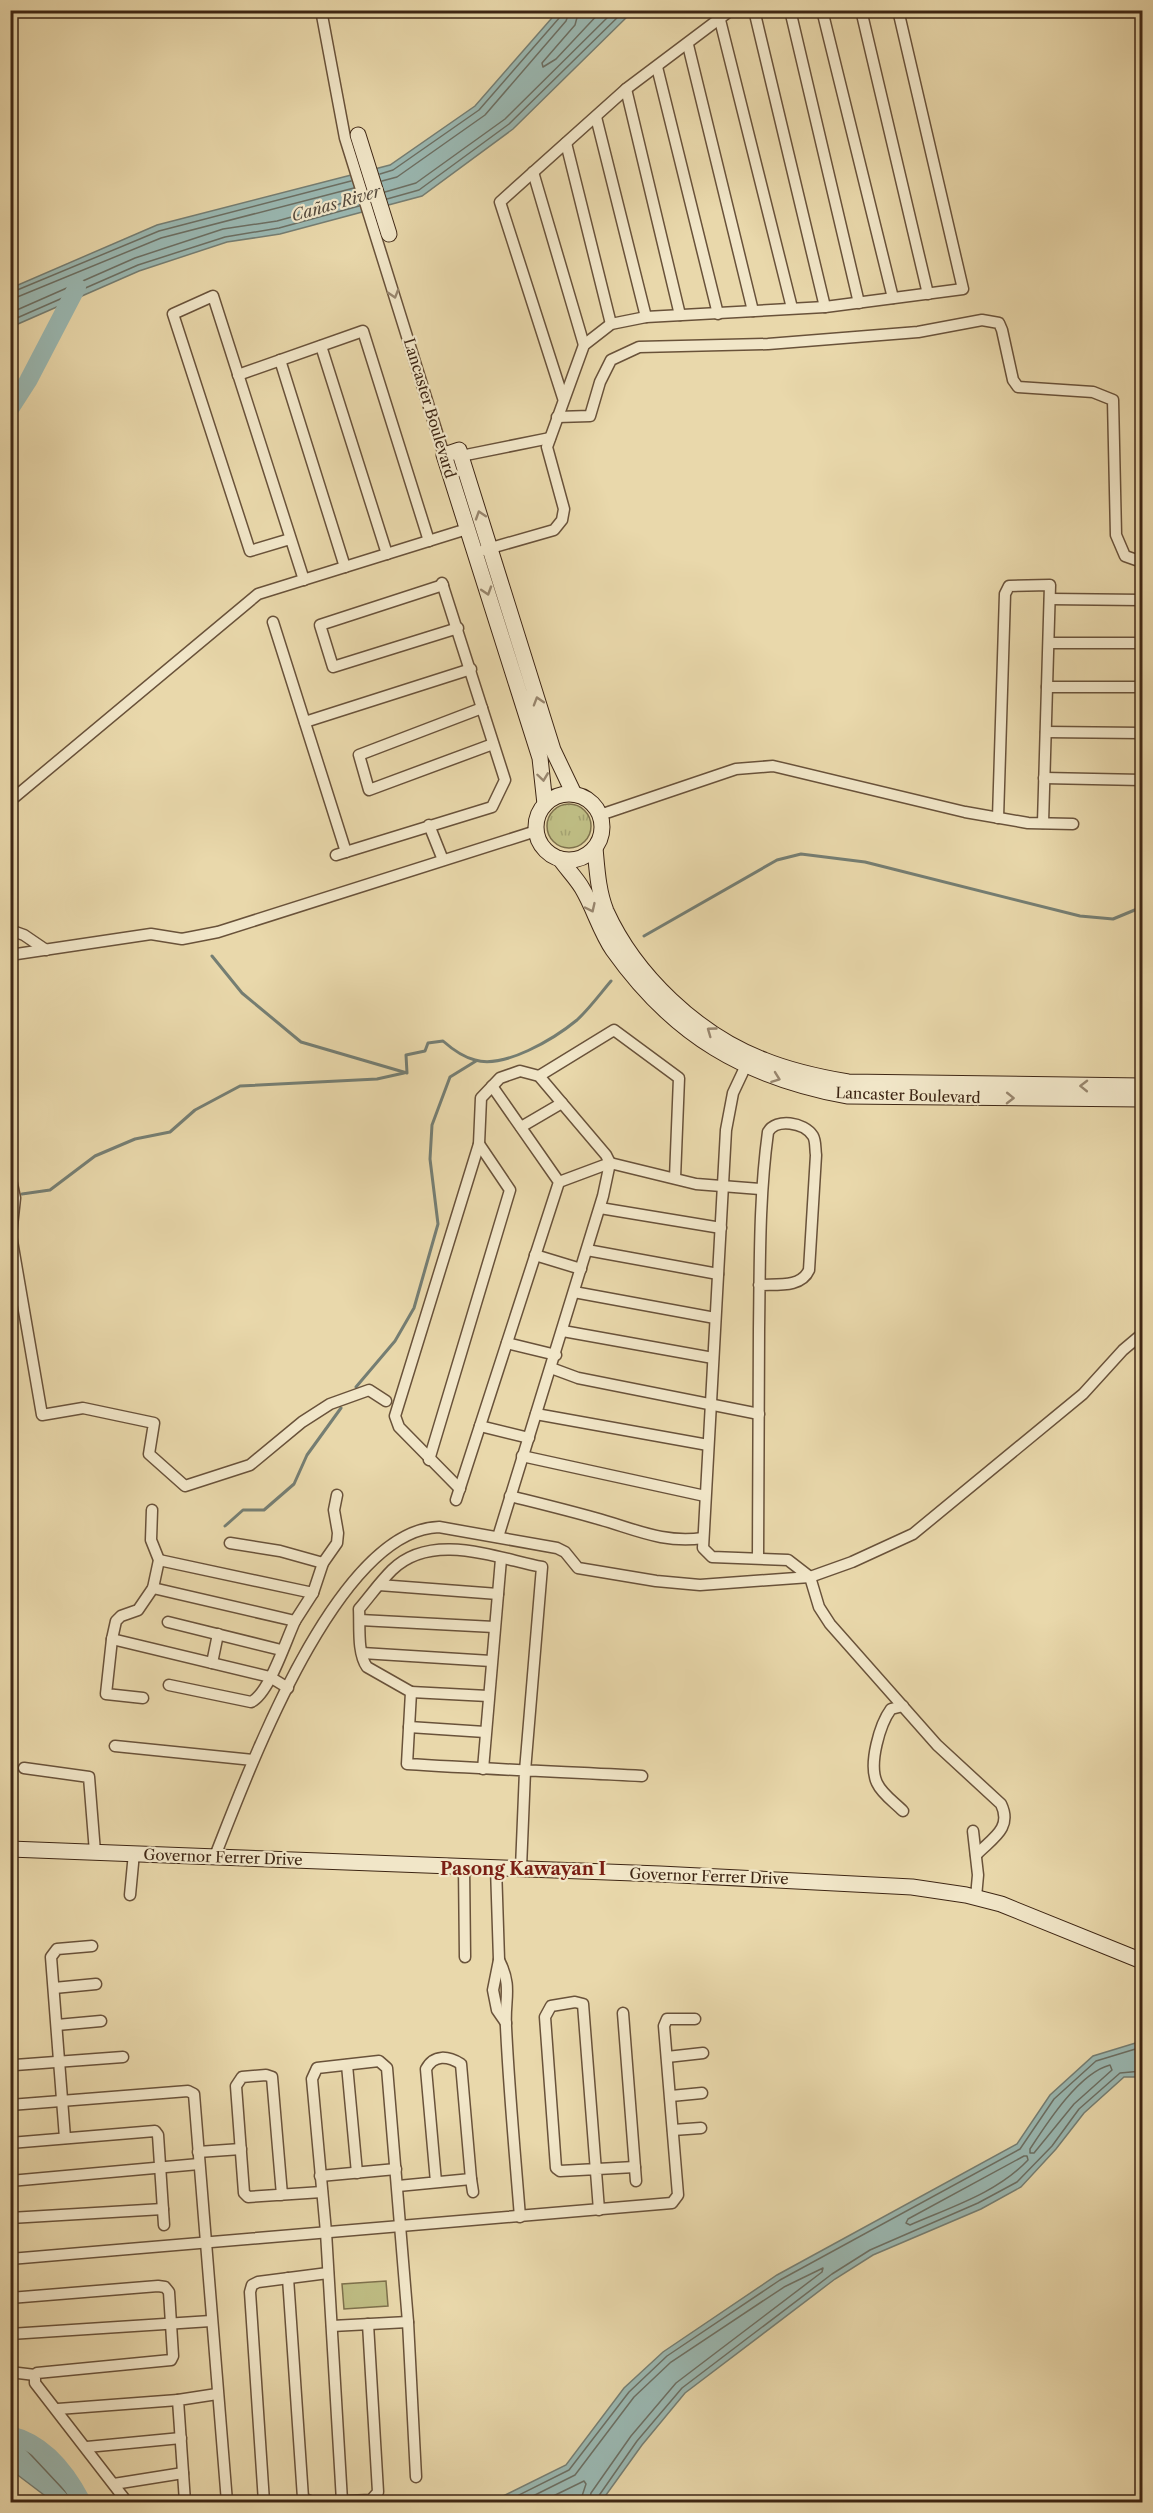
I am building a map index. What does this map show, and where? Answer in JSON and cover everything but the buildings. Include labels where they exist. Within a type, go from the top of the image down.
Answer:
[{"type":"main road","name":"Lancaster Boulevard","points":[[351,136],[383,236]]},
{"type":"main road","name":"Lancaster Boulevard","points":[[455,454],[467,528],[540,758],[545,804]]},
{"type":"main road","name":"Lancaster Boulevard","points":[[455,454],[490,548],[553,750],[574,794]]},
{"type":"main road","points":[[574,794],[591,802],[600,815],[603,830],[595,848],[579,859],[560,859],[544,849],[536,831],[538,814],[555,796],[574,794]]},
{"type":"main road","name":"Lancaster Boulevard","points":[[595,848],[598,880],[606,910],[623,942],[659,988],[690,1016],[748,1060],[848,1082],[1143,1086]]},
{"type":"main road","name":"Lancaster Boulevard","points":[[560,859],[582,888],[612,948],[650,996],[681,1026],[800,1087],[847,1096],[1143,1099]]},
{"type":"main road","name":"Governor Ferrer Drive","points":[[10,1849],[828,1881],[920,1888],[976,1897],[1023,1911],[1143,1961]]},
{"type":"street","name":"Lancaster Boulevard","points":[[321,10],[351,136]]},
{"type":"street","points":[[563,398],[500,202],[626,89],[688,45],[731,10]]},
{"type":"street","points":[[754,10],[825,307]]},
{"type":"street","points":[[790,10],[859,303]]},
{"type":"street","points":[[822,10],[893,298]]},
{"type":"street","points":[[861,10],[928,294]]},
{"type":"street","points":[[475,553],[554,530],[562,520],[564,509],[547,447],[584,345],[611,324],[646,317],[825,307],[963,289],[898,10]]},
{"type":"street","points":[[720,20],[792,308]]},
{"type":"street","points":[[688,45],[753,311]]},
{"type":"street","points":[[657,67],[718,314]]},
{"type":"street","points":[[626,89],[680,315]]},
{"type":"street","points":[[596,117],[646,317]]},
{"type":"street","points":[[566,143],[611,324]]},
{"type":"street","points":[[533,172],[584,345]]},
{"type":"street","name":"Lancaster Boulevard","points":[[383,236],[455,454]]},
{"type":"street","points":[[290,539],[250,551],[173,314],[213,296],[304,580]]},
{"type":"street","points":[[557,417],[590,416],[600,382],[611,360],[639,347],[768,344],[918,332],[982,320],[993,321],[999,323],[1002,330],[1013,380],[1018,387],[1093,392],[1113,400],[1116,536],[1125,556],[1143,562]]},
{"type":"street","points":[[238,375],[363,331],[429,541]]},
{"type":"street","points":[[321,346],[387,554]]},
{"type":"street","points":[[280,360],[345,567]]},
{"type":"street","points":[[455,454],[550,438]]},
{"type":"street","points":[[10,801],[258,594],[467,528]]},
{"type":"street","points":[[273,622],[341,854],[492,807],[504,780],[471,669],[458,628],[442,584],[320,625],[333,667],[458,628]]},
{"type":"street","points":[[998,818],[1005,594],[1009,586],[1050,585],[1043,823]]},
{"type":"street","points":[[1050,599],[1143,600]]},
{"type":"street","points":[[1049,643],[1143,643]]},
{"type":"street","points":[[304,722],[471,669]]},
{"type":"street","points":[[1047,687],[1143,687]]},
{"type":"street","points":[[482,708],[359,754],[369,790],[493,744]]},
{"type":"street","points":[[1046,732],[1143,733]]},
{"type":"street","points":[[600,815],[736,769],[773,766],[998,818],[1028,823],[1073,824]]},
{"type":"street","points":[[1044,778],[1143,780]]},
{"type":"street","points":[[429,825],[443,860]]},
{"type":"street","points":[[10,956],[152,934],[182,939],[218,932],[536,831]]},
{"type":"street","points":[[10,930],[24,935],[46,950]]},
{"type":"street","points":[[539,1076],[614,1030],[679,1078],[675,1179]]},
{"type":"street","points":[[748,1060],[733,1093],[726,1130],[703,1548],[712,1557],[788,1560],[810,1577],[819,1607],[830,1624],[937,1745],[1001,1804],[1005,1814],[1003,1829],[976,1855]]},
{"type":"street","points":[[498,1537],[600,1208],[610,1163],[606,1155],[539,1076],[520,1071],[500,1078],[481,1098],[479,1144],[395,1416],[399,1427],[458,1494],[559,1182]]},
{"type":"street","points":[[492,1086],[559,1182]]},
{"type":"street","points":[[521,1128],[562,1103]]},
{"type":"street","points":[[758,1558],[759,1285],[760,1189],[768,1132],[772,1125],[780,1122],[806,1129],[814,1138],[816,1155],[809,1270],[806,1278],[798,1282],[759,1285]]},
{"type":"street","points":[[429,1460],[510,1190],[479,1144]]},
{"type":"street","points":[[559,1182],[610,1163],[675,1179],[760,1189]]},
{"type":"street","points":[[10,1174],[15,1198],[11,1235],[42,1415],[83,1408],[154,1423],[149,1454],[185,1486],[250,1465],[302,1422],[330,1404],[369,1390],[386,1401]]},
{"type":"street","points":[[600,1208],[721,1228]]},
{"type":"street","points":[[587,1250],[718,1274]]},
{"type":"street","points":[[535,1255],[581,1269]]},
{"type":"street","points":[[574,1292],[716,1318]]},
{"type":"street","points":[[562,1331],[713,1358]]},
{"type":"street","points":[[215,1856],[253,1760],[327,1616],[362,1569],[393,1542],[432,1527],[561,1550],[578,1568],[656,1581],[700,1585],[810,1577],[913,1534],[1083,1394],[1123,1350],[1143,1334]]},
{"type":"street","points":[[507,1343],[555,1354]]},
{"type":"street","points":[[551,1368],[578,1378],[759,1414]]},
{"type":"street","points":[[536,1414],[708,1445]]},
{"type":"street","points":[[480,1426],[529,1438]]},
{"type":"street","points":[[522,1456],[705,1496]]},
{"type":"street","points":[[169,1685],[251,1702],[256,1700],[270,1677],[295,1621],[313,1593],[323,1563],[337,1543],[338,1533],[334,1510],[337,1495]]},
{"type":"street","points":[[510,1496],[596,1518],[658,1538],[680,1542],[703,1538]]},
{"type":"street","points":[[142,1698],[106,1694],[116,1621],[121,1616],[138,1610],[153,1588],[159,1560],[151,1540],[152,1510]]},
{"type":"street","points":[[230,1544],[280,1551],[323,1563]]},
{"type":"street","points":[[488,1696],[411,1692],[367,1667],[362,1653],[359,1609],[393,1568],[421,1553],[450,1547],[542,1567],[525,1771],[521,1868]]},
{"type":"street","points":[[483,1769],[501,1559]]},
{"type":"street","points":[[159,1560],[313,1593]]},
{"type":"street","points":[[379,1585],[498,1594]]},
{"type":"street","points":[[153,1588],[295,1621]]},
{"type":"street","points":[[360,1620],[494,1627]]},
{"type":"street","points":[[168,1622],[282,1650]]},
{"type":"street","points":[[212,1663],[218,1634]]},
{"type":"street","points":[[112,1639],[270,1677],[288,1688]]},
{"type":"street","points":[[362,1653],[491,1661]]},
{"type":"street","points":[[411,1692],[407,1764],[642,1776]]},
{"type":"street","points":[[903,1706],[891,1709],[885,1719],[874,1771],[880,1789],[903,1811]]},
{"type":"street","points":[[409,1727],[485,1732]]},
{"type":"street","points":[[115,1746],[253,1760]]},
{"type":"street","points":[[24,1768],[89,1777],[95,1852]]},
{"type":"street","points":[[972,1831],[976,1855],[976,1897]]},
{"type":"street","points":[[130,1895],[134,1853]]},
{"type":"street","points":[[464,1866],[465,1958]]},
{"type":"street","points":[[496,1867],[499,1960],[494,1990],[497,2010],[506,2023],[520,2217]]},
{"type":"street","points":[[65,2138],[53,1952],[57,1949],[92,1946]]},
{"type":"street","points":[[54,1988],[96,1984]]},
{"type":"street","points":[[599,2210],[596,2170],[583,2004],[575,2002],[550,2006],[545,2017],[556,2168],[560,2171],[596,2170],[635,2167]]},
{"type":"street","points":[[623,2013],[636,2181]]},
{"type":"street","points":[[10,2259],[520,2217],[676,2200],[678,2195],[664,2022],[667,2019],[695,2019]]},
{"type":"street","points":[[57,2025],[101,2020]]},
{"type":"street","points":[[667,2057],[703,2053]]},
{"type":"street","points":[[15,2065],[123,2057]]},
{"type":"street","points":[[436,2182],[426,2069],[430,2061],[437,2058],[452,2058],[461,2064],[473,2192]]},
{"type":"street","points":[[342,2501],[326,2232],[312,2079],[317,2068],[379,2061],[387,2068],[402,2225],[416,2477]]},
{"type":"street","points":[[347,2065],[357,2173]]},
{"type":"street","points":[[282,2195],[272,2077],[266,2075],[238,2080],[244,2193],[248,2197],[282,2195],[322,2192]]},
{"type":"street","points":[[10,2105],[188,2091],[194,2094],[227,2502]]},
{"type":"street","points":[[670,2096],[702,2093]]},
{"type":"street","points":[[673,2130],[701,2128]]},
{"type":"street","points":[[10,2144],[155,2131],[158,2135],[164,2225]]},
{"type":"street","points":[[198,2152],[241,2149]]},
{"type":"street","points":[[10,2181],[199,2164]]},
{"type":"street","points":[[320,2176],[396,2169]]},
{"type":"street","points":[[398,2186],[471,2179]]},
{"type":"street","points":[[10,2218],[163,2209]]},
{"type":"street","points":[[264,2502],[250,2292],[252,2285],[258,2282],[328,2273]]},
{"type":"street","points":[[288,2278],[303,2498],[312,2502]]},
{"type":"street","points":[[10,2298],[165,2287],[169,2292],[173,2356],[171,2360],[35,2375],[10,2372]]},
{"type":"street","points":[[10,2334],[211,2321]]},
{"type":"street","points":[[332,2326],[408,2322]]},
{"type":"street","points":[[319,2502],[371,2500],[378,2492],[368,2324]]},
{"type":"street","points":[[35,2375],[35,2383],[58,2409],[127,2502]]},
{"type":"street","points":[[58,2409],[178,2400],[217,2394]]},
{"type":"street","points":[[178,2400],[185,2502]]},
{"type":"street","points":[[87,2447],[181,2438]]},
{"type":"street","points":[[114,2484],[183,2473]]},
{"type":"green space","points":[[569,804],[584,811],[591,826],[584,841],[569,848],[554,841],[547,826],[554,811]]},
{"type":"green space","points":[[386,2281],[388,2306],[344,2309],[342,2284]]},
{"type":"water","name":"Cañas River","points":[[558,11],[633,11],[513,129],[422,196],[280,234],[227,242],[139,271],[11,327],[11,288],[157,225],[390,165],[475,106]]},
{"type":"water","points":[[1142,2041],[1142,2077],[1124,2077],[1084,2113],[1056,2149],[1021,2187],[981,2209],[873,2255],[835,2279],[685,2393],[642,2445],[601,2502],[491,2502],[566,2465],[624,2388],[663,2352],[777,2275],[1017,2144],[1050,2095],[1093,2056]]},
{"type":"water","points":[[11,2431],[21,2435],[83,2502],[49,2502],[44,2495],[11,2470]]},
{"type":"waterway","points":[[10,409],[28,381],[77,287]]},
{"type":"waterway","points":[[644,936],[777,860],[801,854],[865,862],[1080,916],[1113,919],[1142,907]]},
{"type":"waterway","points":[[212,956],[242,993],[301,1042],[407,1073],[406,1055],[425,1051],[428,1043],[443,1041],[466,1057],[487,1062],[514,1056],[528,1050],[555,1036],[577,1020],[611,981]]},
{"type":"waterway","points":[[356,1387],[395,1341],[414,1308],[438,1224],[430,1159],[432,1125],[450,1077],[476,1061]]},
{"type":"waterway","points":[[22,1194],[50,1190],[95,1156],[135,1139],[170,1132],[195,1110],[240,1086],[377,1079],[404,1073]]},
{"type":"waterway","points":[[225,1526],[243,1510],[264,1510],[294,1484],[307,1455],[341,1408]]},
{"type":"waterway","points":[[10,2435],[44,2452],[62,2470],[82,2502]]},
{"type":"district","name":"Pasong Kawayan I","points":[[523,1869]]}]
